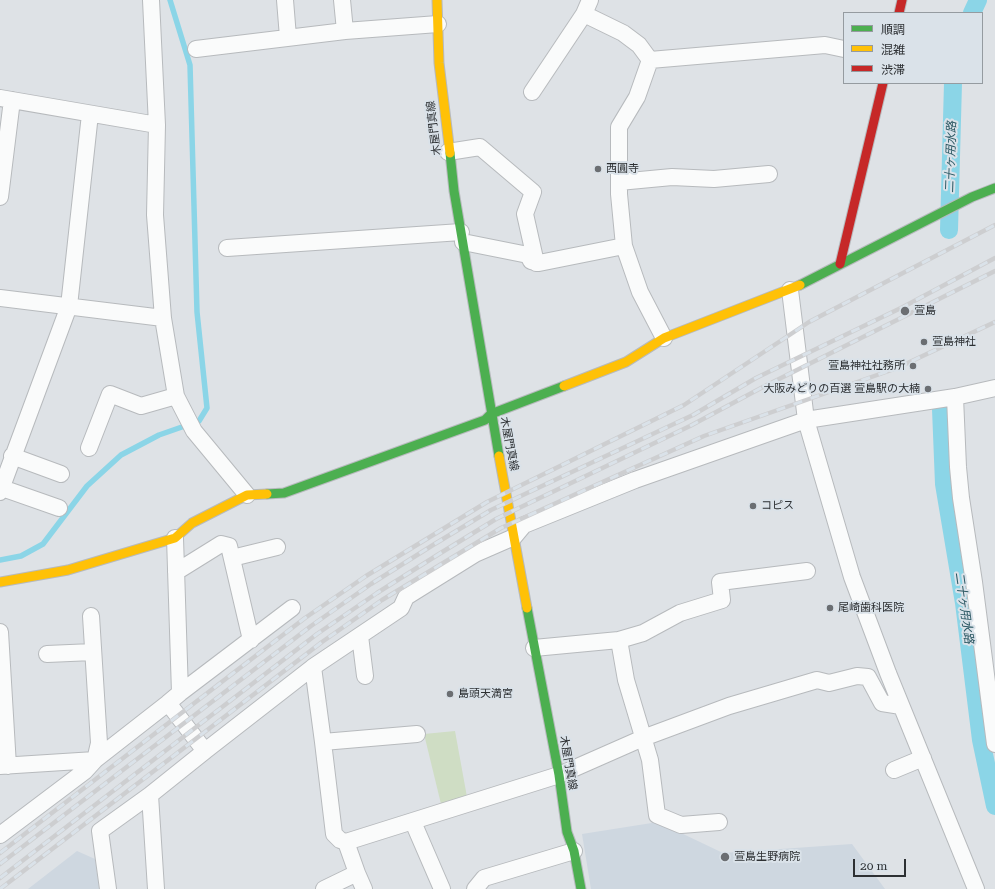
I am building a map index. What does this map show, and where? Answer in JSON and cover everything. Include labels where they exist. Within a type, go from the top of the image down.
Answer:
[{"type":"street","points":[[151,0],[156,125],[155,215],[163,318],[176,396],[191,424],[247,495]]},
{"type":"street","points":[[285,0],[288,37]]},
{"type":"street","points":[[342,0],[345,31]]},
{"type":"street","name":"木屋門真線","points":[[437,0],[439,63],[448,152],[491,414],[559,775],[567,832],[574,851],[581,889]]},
{"type":"street","points":[[899,12],[902,0]]},
{"type":"street","points":[[532,92],[587,7],[639,45],[650,60]]},
{"type":"street","points":[[196,49],[345,31],[438,24]]},
{"type":"street","points":[[650,60],[825,45],[843,50]]},
{"type":"street","points":[[650,60],[637,97],[619,127],[619,182],[624,246],[640,292],[664,338]]},
{"type":"street","points":[[840,264],[883,84]]},
{"type":"street","points":[[0,197],[6,99],[156,125]]},
{"type":"street","points":[[59,508],[1,490],[8,459],[69,306],[90,114]]},
{"type":"street","points":[[448,152],[480,147],[533,192],[525,214],[536,263]]},
{"type":"street","points":[[619,182],[672,177],[714,179],[769,174]]},
{"type":"street","points":[[0,582],[68,570],[175,538],[192,523],[247,495],[284,492],[485,420],[491,414],[626,362],[664,338],[790,290],[959,204],[995,188]]},
{"type":"street","points":[[227,248],[462,237],[528,255],[531,261],[539,264],[624,246]]},
{"type":"street","points":[[856,257],[860,242]]},
{"type":"street","points":[[790,290],[806,420],[852,577],[888,673],[976,889]]},
{"type":"street","points":[[0,298],[163,318]]},
{"type":"street","points":[[108,889],[100,831],[150,795],[313,667],[401,608],[406,597],[475,554],[514,537],[524,525],[635,480],[806,420],[955,397],[995,388]]},
{"type":"street","points":[[89,448],[110,394],[141,406],[176,396]]},
{"type":"street","points":[[955,397],[961,498],[974,582],[991,674],[995,743]]},
{"type":"street","points":[[8,459],[60,474]]},
{"type":"street","points":[[175,538],[176,572],[174,698],[205,751]]},
{"type":"street","points":[[176,572],[221,544],[229,546],[251,640]]},
{"type":"street","points":[[232,558],[277,547]]},
{"type":"street","points":[[534,648],[619,640],[643,633],[680,613],[722,600],[720,582],[807,571]]},
{"type":"street","points":[[0,836],[85,771],[95,760],[174,698],[292,608]]},
{"type":"street","points":[[91,616],[99,743],[95,760]]},
{"type":"street","points":[[0,632],[4,766],[95,760]]},
{"type":"street","points":[[360,636],[365,676]]},
{"type":"street","points":[[619,640],[626,680],[650,760],[657,815],[681,825],[719,822]]},
{"type":"street","points":[[46,654],[93,652]]},
{"type":"street","points":[[313,667],[334,834],[340,840],[346,842],[559,775],[643,738],[729,706],[817,680],[829,683],[858,676],[868,677],[871,680],[882,704],[902,706]]},
{"type":"street","points":[[871,680],[888,673]]},
{"type":"street","points":[[323,742],[417,734]]},
{"type":"street","points":[[894,770],[923,758]]},
{"type":"street","points":[[150,795],[156,889]]},
{"type":"street","points":[[413,822],[442,889]]},
{"type":"street","points":[[346,842],[364,889]]},
{"type":"street","points":[[475,889],[484,878],[574,851]]},
{"type":"street","points":[[324,889],[357,873]]},
{"type":"shaded area","name":"萱島生野病院","points":[[658,822],[723,853],[852,844],[885,889],[591,889],[582,834]]},
{"type":"shaded area","points":[[77,851],[95,859],[99,889],[28,889]]},
{"type":"green space","points":[[455,731],[467,797],[441,804],[424,734]]},
{"type":"waterway","points":[[0,560],[21,556],[43,544],[87,486],[121,455],[159,435],[199,421],[207,408],[197,312],[190,65],[170,0]]},
{"type":"waterway","name":"二十ヶ用水路","points":[[972,12],[978,0]]},
{"type":"waterway","name":"二十ヶ用水路","points":[[949,230],[953,84]]},
{"type":"waterway","name":"二十ヶ用水路","points":[[941,409],[944,484],[964,603],[981,740],[995,806]]},
{"type":"railway","points":[[0,853],[305,618],[366,576],[487,502],[684,405],[809,322],[995,225]]},
{"type":"railway","points":[[0,864],[311,626],[371,584],[433,545],[491,510],[693,415],[756,378],[903,307],[995,258]]},
{"type":"railway","points":[[0,878],[317,634],[377,593],[496,519],[690,426],[761,388],[995,271]]},
{"type":"railway","points":[[0,889],[322,642],[382,600],[501,528],[704,436],[897,368],[995,322]]},
{"type":"traffic: fast","points":[[450,153],[454,191],[499,456]]},
{"type":"traffic: fast","points":[[800,285],[972,197],[995,188]]},
{"type":"traffic: fast","points":[[267,494],[284,493],[485,420],[491,414],[564,386]]},
{"type":"traffic: fast","points":[[527,608],[559,775],[567,832],[574,851],[581,889]]},
{"type":"traffic: slow","points":[[437,0],[439,63],[450,153]]},
{"type":"traffic: slow","points":[[564,386],[626,362],[664,338],[800,285]]},
{"type":"traffic: slow","points":[[499,456],[527,608]]},
{"type":"traffic: slow","points":[[0,582],[68,570],[175,538],[192,523],[247,495],[267,494]]},
{"type":"traffic: jam","points":[[899,12],[902,0]]},
{"type":"traffic: jam","points":[[840,264],[883,84]]},
{"type":"place","name":"西圓寺","points":[[598,169]]},
{"type":"place","name":"萱島","points":[[905,311]]},
{"type":"place","name":"萱島神社","points":[[924,342]]},
{"type":"place","name":"萱島神社社務所","points":[[913,366]]},
{"type":"place","name":"大阪みどりの百選 萱島駅の大楠","points":[[928,389]]},
{"type":"place","name":"コピス","points":[[753,506]]},
{"type":"place","name":"尾崎歯科医院","points":[[830,608]]},
{"type":"place","name":"島頭天満宮","points":[[450,694]]},
{"type":"place","name":"萱島生野病院","points":[[725,857]]}]
